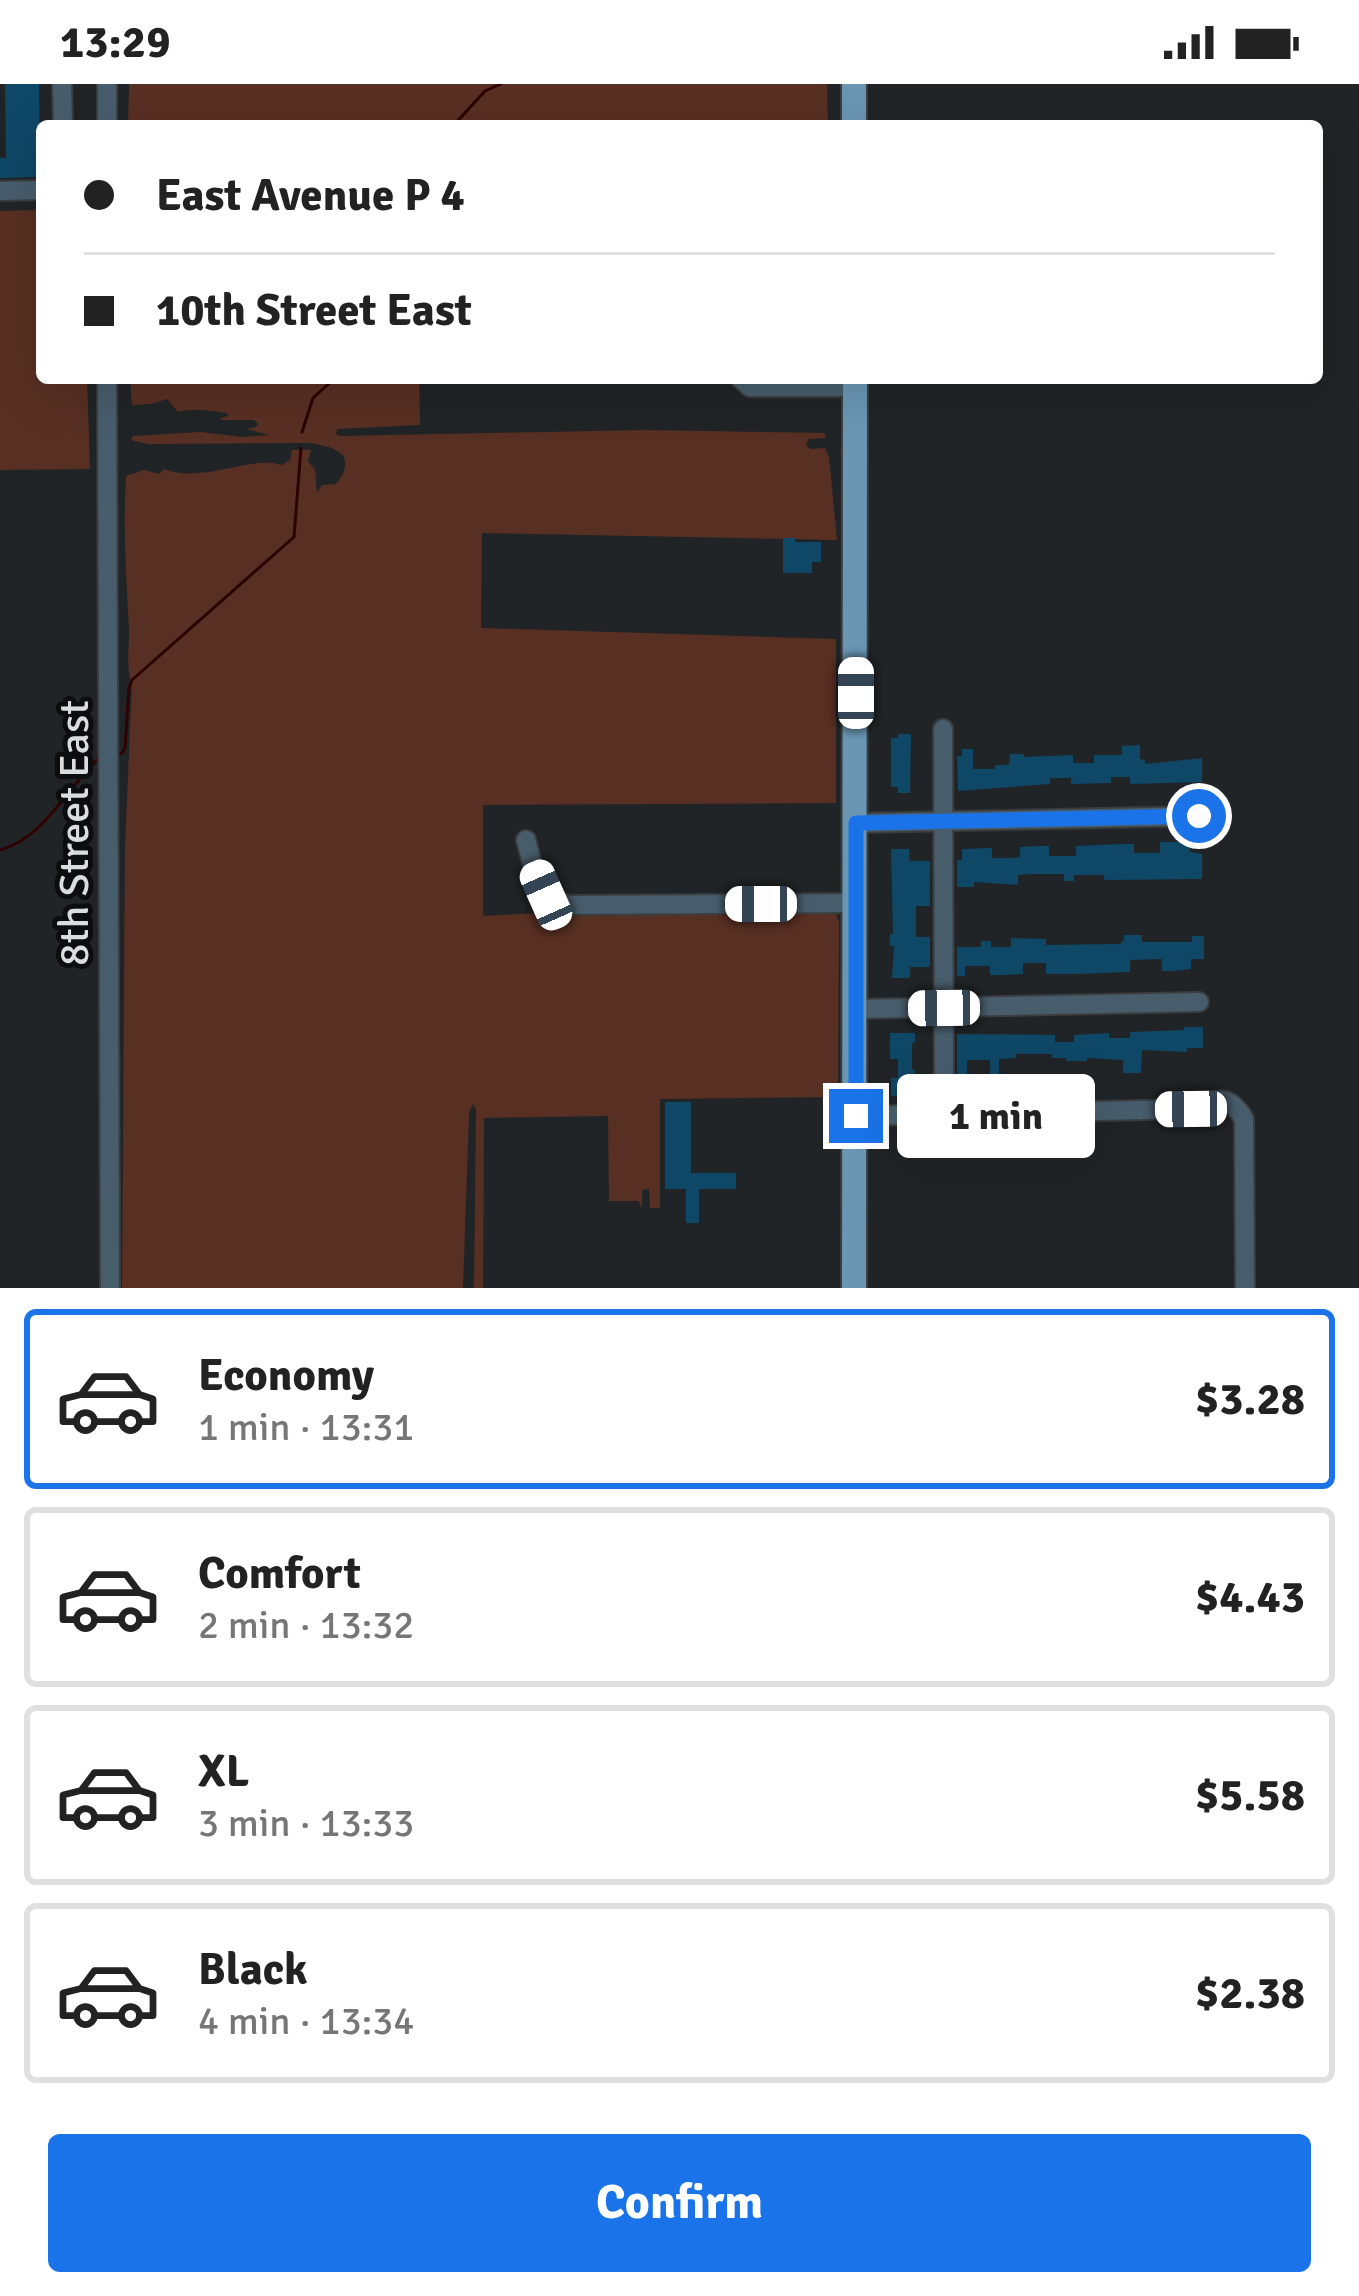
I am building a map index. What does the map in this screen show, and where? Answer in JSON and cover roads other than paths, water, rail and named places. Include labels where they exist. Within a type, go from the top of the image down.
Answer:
[{"type":"main road","points":[[854,84],[854,120]]},
{"type":"main road","points":[[854,1288],[855,384]]},
{"type":"street","points":[[62,84],[62,120]]},
{"type":"street","points":[[107,84],[107,120]]},
{"type":"street","points":[[0,191],[36,190]]},
{"type":"street","name":"8th Street East","points":[[107,384],[110,1288]]},
{"type":"street","points":[[747,384],[813,384]]},
{"type":"street","points":[[943,729],[944,1098]]},
{"type":"street","points":[[856,823],[1199,816]]},
{"type":"street","points":[[526,840],[551,901],[573,905],[856,903]]},
{"type":"street","points":[[855,1009],[1198,1002]]},
{"type":"street","points":[[856,1116],[1191,1109],[1226,1100],[1244,1119],[1245,1288]]},
{"type":"waterway","points":[[458,120],[485,91],[501,84]]},
{"type":"waterway","points":[[302,432],[313,398],[328,384]]},
{"type":"waterway","points":[[114,757],[125,748],[132,680],[294,537],[301,448]]},
{"type":"waterway","points":[[0,850],[42,824],[98,759]]}]
